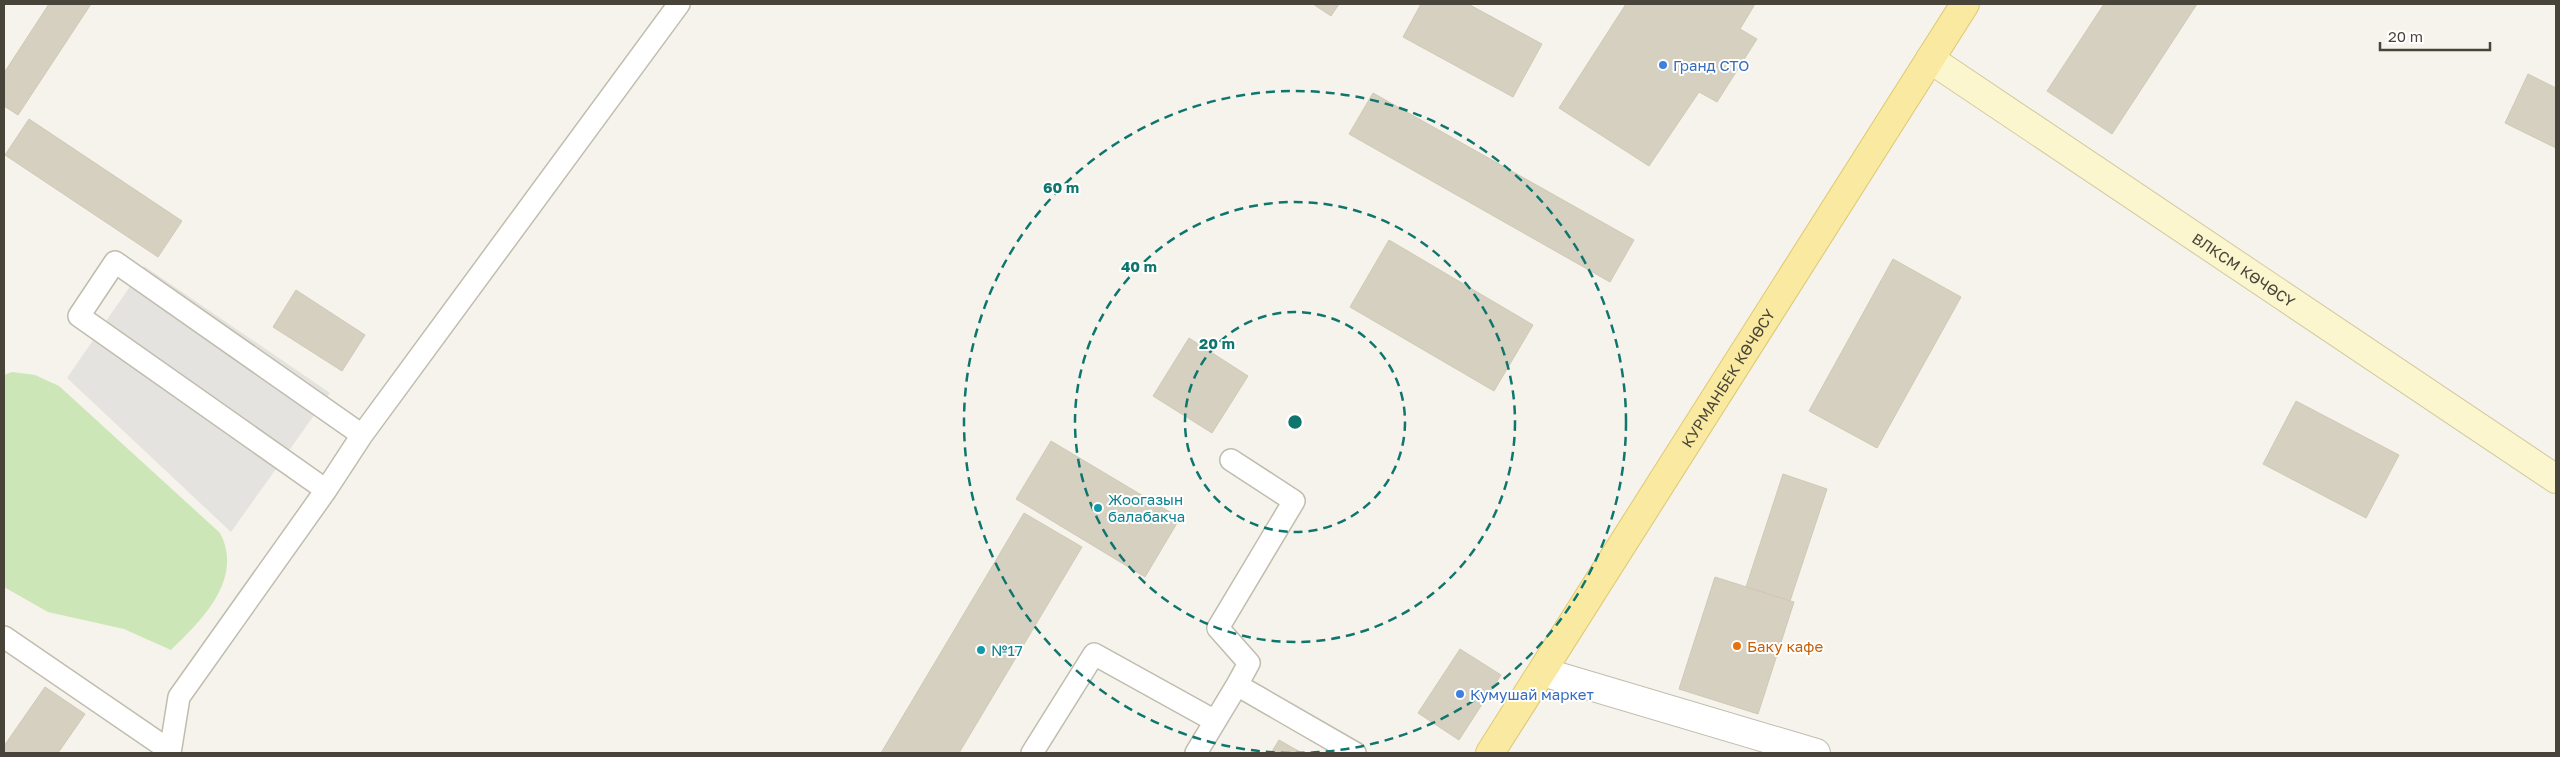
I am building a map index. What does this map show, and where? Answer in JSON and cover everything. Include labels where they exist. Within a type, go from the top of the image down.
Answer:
[{"type":"main road","name":"КУРМАНБЕК КӨЧӨСҮ","points":[[1490,753],[1965,4]]},
{"type":"street","name":"ВЛКСМ КӨЧӨСҮ","points":[[1930,59],[2556,479]]},
{"type":"street","points":[[1543,672],[1816,753]]},
{"type":"lane","points":[[4,637],[170,751],[179,697],[326,490],[362,435],[679,4]]},
{"type":"lane","points":[[326,490],[79,316],[115,262],[362,435]]},
{"type":"lane","points":[[1196,753],[1249,663],[1218,628],[1294,501],[1231,460]]},
{"type":"lane","points":[[1032,753],[1094,654],[1215,721]]},
{"type":"lane","points":[[1237,685],[1355,753]]},
{"type":"green space","points":[[12,372],[35,375],[59,386],[220,533],[226,550],[227,566],[223,582],[216,598],[206,612],[171,650],[124,629],[48,612],[4,587],[4,375]]},
{"type":"shaded area","points":[[144,266],[330,393],[231,532],[67,378]]},
{"type":"building","points":[[49,4],[91,4],[18,115],[4,106],[4,73]]},
{"type":"building","points":[[1313,4],[1339,4],[1331,16]]},
{"type":"building","points":[[1421,4],[1468,4],[1542,44],[1513,97],[1403,37]]},
{"type":"building","name":"Гранд СТО","points":[[1626,4],[1755,4],[1740,29],[1757,39],[1717,102],[1699,92],[1649,166],[1559,108]]},
{"type":"building","points":[[2104,4],[2197,4],[2112,134],[2047,91]]},
{"type":"building","points":[[2528,74],[2556,88],[2556,148],[2505,123]]},
{"type":"building","points":[[1373,93],[1634,240],[1610,282],[1349,134]]},
{"type":"building","points":[[29,119],[182,221],[158,257],[5,155]]},
{"type":"building","points":[[1389,240],[1533,325],[1494,391],[1350,307]]},
{"type":"building","points":[[1893,259],[1961,297],[1877,448],[1809,411]]},
{"type":"building","points":[[296,290],[365,335],[342,371],[273,327]]},
{"type":"building","points":[[1189,338],[1248,376],[1212,433],[1153,396]]},
{"type":"building","points":[[2296,401],[2399,455],[2366,518],[2263,464]]},
{"type":"building","name":"Жоогазын балабакча","points":[[1051,441],[1180,518],[1145,577],[1016,499]]},
{"type":"building","points":[[1783,474],[1827,489],[1790,601],[1746,587]]},
{"type":"building","name":"№17","points":[[1024,513],[1082,547],[959,753],[881,753]]},
{"type":"building","name":"Баку кафе","points":[[1715,577],[1794,602],[1758,714],[1679,689]]},
{"type":"building","name":"Кумушай маркет","points":[[1460,649],[1501,675],[1459,740],[1418,713]]},
{"type":"building","points":[[45,687],[85,714],[58,753],[4,753],[4,746]]},
{"type":"building","points":[[1279,740],[1302,753],[1271,753]]},
{"type":"place","name":"Гранд СТО","points":[[1663,65]]},
{"type":"place","name":"Жоогазын балабакча","points":[[1098,508]]},
{"type":"place","name":"Баку кафе","points":[[1737,646]]},
{"type":"place","name":"№17","points":[[981,650]]},
{"type":"place","name":"Кумушай маркет","points":[[1460,694]]}]
